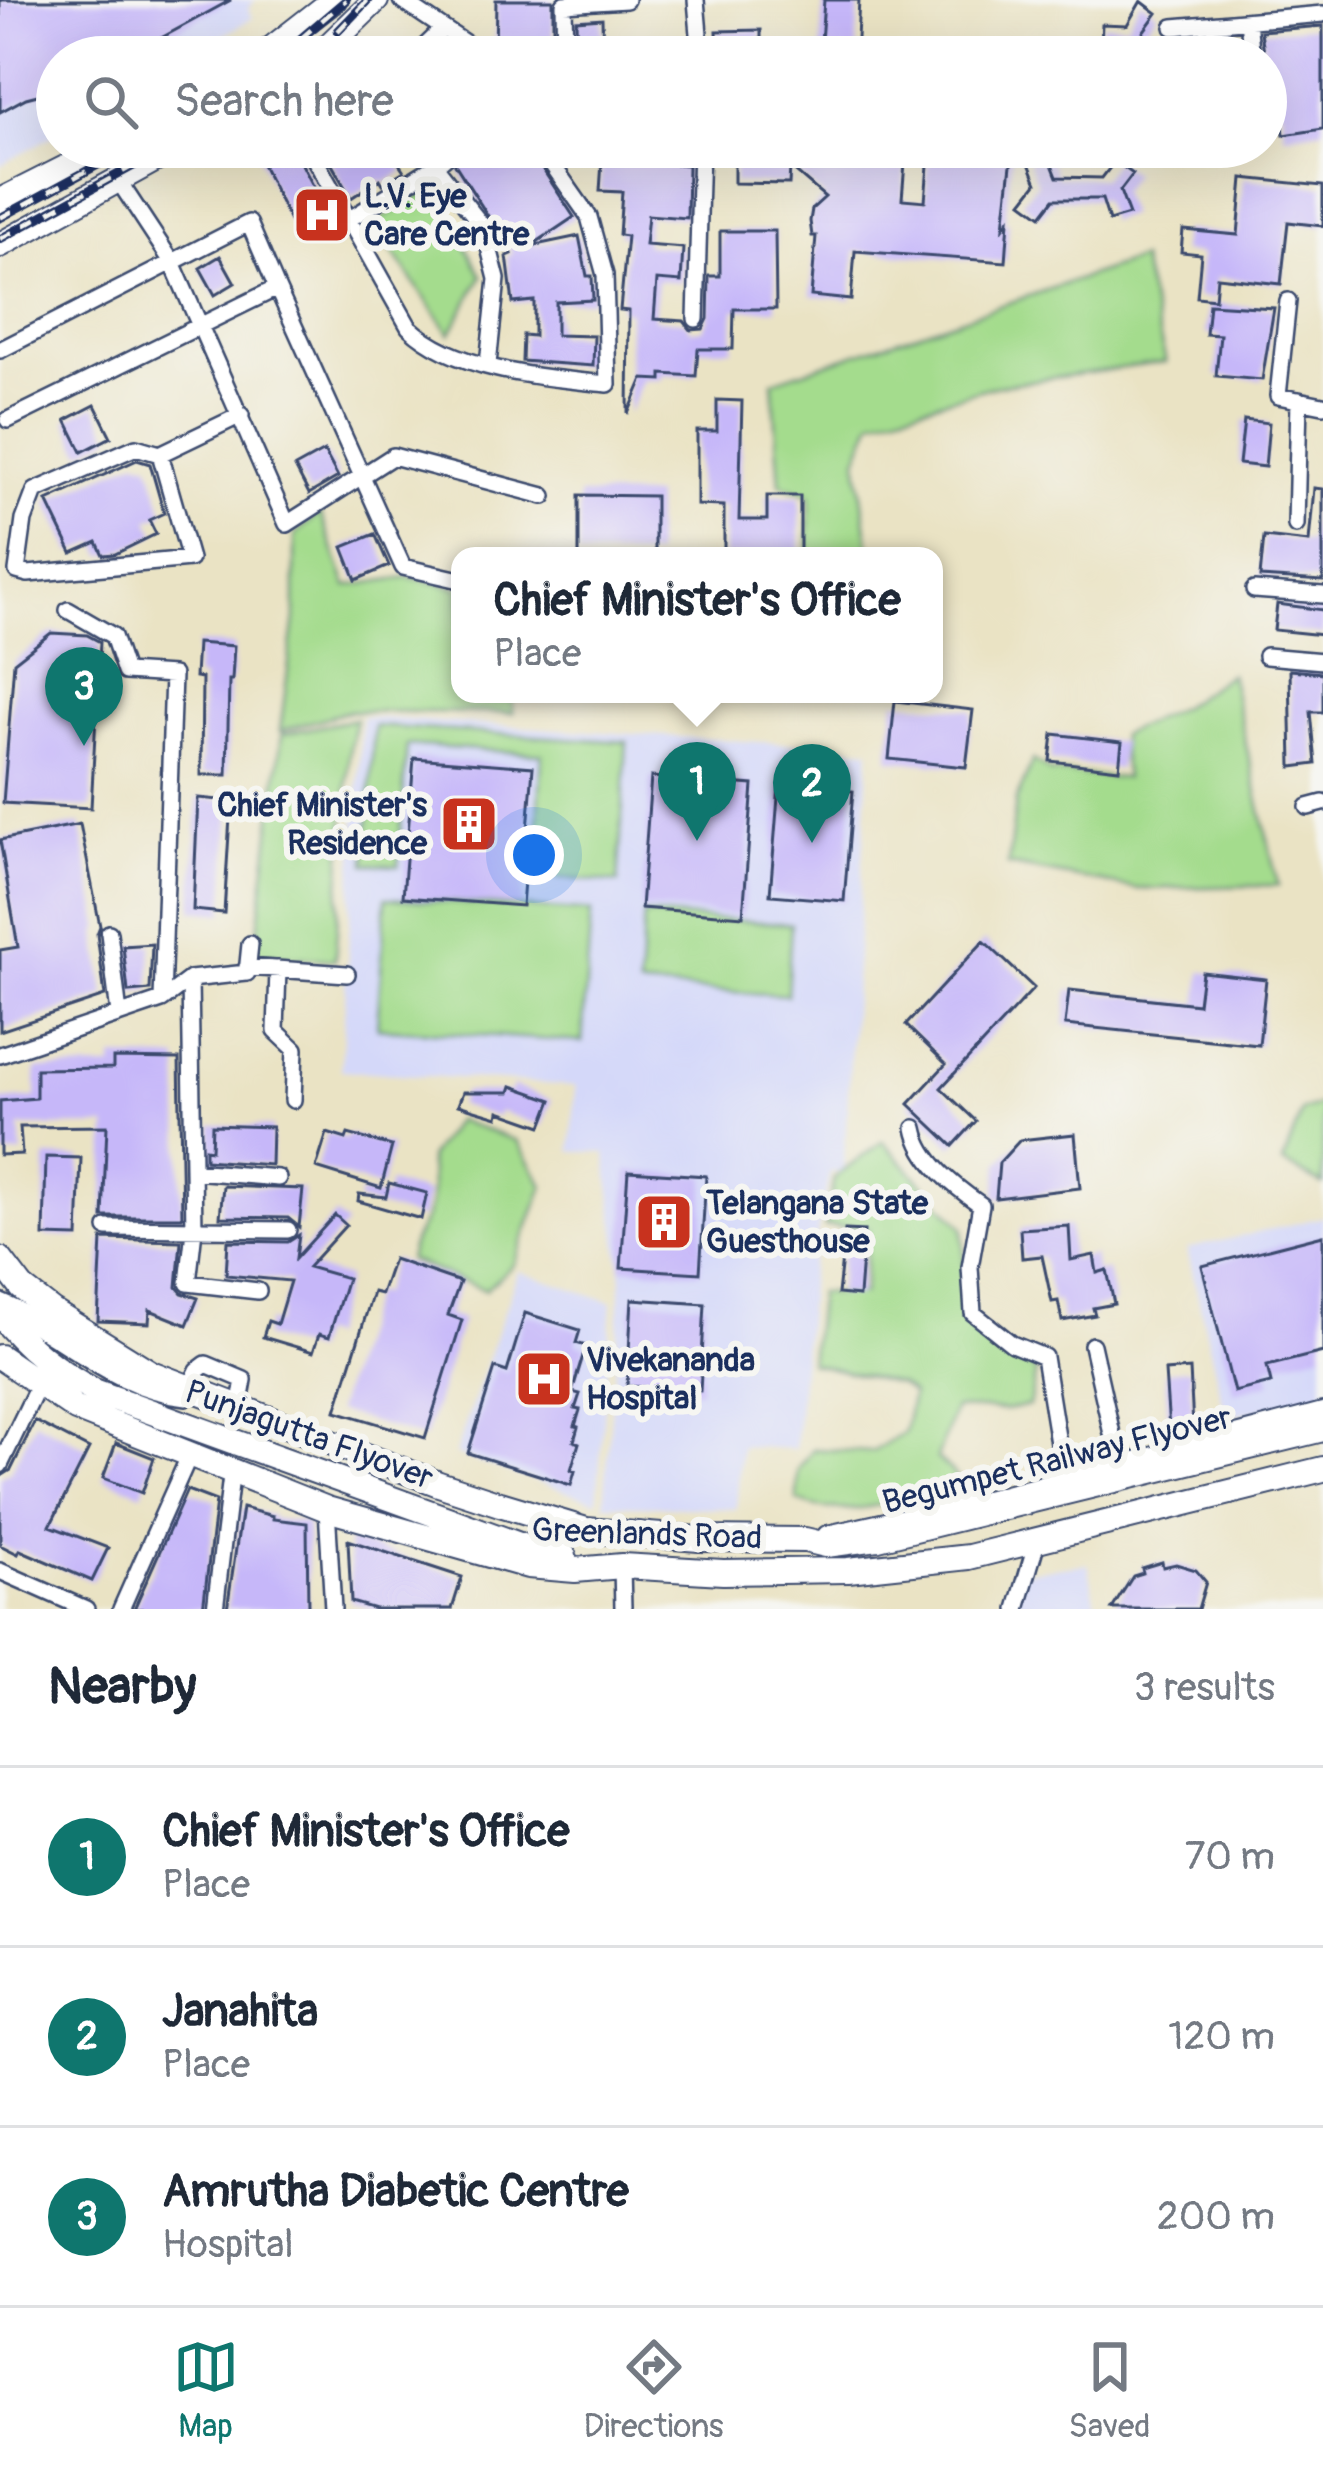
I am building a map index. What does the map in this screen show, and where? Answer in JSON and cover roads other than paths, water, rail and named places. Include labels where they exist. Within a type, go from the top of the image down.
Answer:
[{"type":"main road","points":[[287,36],[334,0]]},
{"type":"main road","points":[[339,36],[376,0]]},
{"type":"main road","points":[[0,201],[65,168]]},
{"type":"main road","points":[[0,245],[140,168]]},
{"type":"main road","name":"Greenlands Road","points":[[0,1259],[22,1288],[114,1352],[197,1393],[439,1484],[586,1530],[699,1539],[805,1540]]},
{"type":"main road","name":"Greenlands Road","points":[[0,1310],[118,1375],[173,1393],[197,1393]]},
{"type":"main road","name":"Punjagutta Flyover","points":[[0,1310],[45,1361],[94,1391],[533,1550],[622,1566]]},
{"type":"main road","name":"Greenlands Road","points":[[0,1357],[76,1409],[327,1509],[528,1566],[575,1570],[622,1566],[723,1572],[848,1570],[969,1557],[1323,1468]]},
{"type":"main road","name":"Begumpet Railway Flyover","points":[[805,1540],[826,1545],[878,1538],[1323,1429]]},
{"type":"street","points":[[401,0],[455,36]]},
{"type":"street","points":[[564,36],[563,4],[626,0]]},
{"type":"street","points":[[695,0],[699,36]]},
{"type":"street","points":[[1173,27],[1323,14]]},
{"type":"street","points":[[1248,21],[1250,36]]},
{"type":"street","points":[[435,36],[443,28]]},
{"type":"street","points":[[320,168],[409,327],[422,339],[514,375],[608,384],[605,275],[590,217],[555,168]]},
{"type":"street","points":[[348,220],[432,168]]},
{"type":"street","points":[[437,168],[484,228],[497,279],[488,364]]},
{"type":"street","points":[[696,319],[700,168]]},
{"type":"street","points":[[118,180],[172,262],[287,524],[393,456],[544,496]]},
{"type":"street","points":[[0,350],[249,223],[403,567],[451,578]]},
{"type":"street","points":[[8,419],[277,288]]},
{"type":"street","points":[[1288,301],[1278,396],[1323,405]]},
{"type":"street","points":[[1296,526],[1299,400]]},
{"type":"street","points":[[160,454],[190,559],[28,574],[17,571],[35,491],[136,447],[160,454],[241,416]]},
{"type":"street","points":[[1254,590],[1323,596]]},
{"type":"street","points":[[68,610],[113,636],[124,672],[173,675],[162,1000]]},
{"type":"street","points":[[1266,656],[1323,661]]},
{"type":"street","points":[[109,933],[119,1014]]},
{"type":"street","points":[[0,1055],[162,1000],[190,980],[247,973],[250,944]]},
{"type":"street","points":[[248,967],[346,974]]},
{"type":"street","points":[[278,969],[276,1031],[295,1048],[293,1100]]},
{"type":"street","points":[[190,980],[194,1229],[188,1283],[258,1291]]},
{"type":"street","points":[[915,1128],[917,1142],[953,1186],[981,1205],[970,1267],[973,1313],[1012,1344],[1044,1357],[1064,1480]]},
{"type":"street","points":[[193,1171],[278,1178]]},
{"type":"street","points":[[107,1228],[288,1230]]},
{"type":"street","points":[[1092,1345],[1119,1465]]},
{"type":"street","points":[[0,1465],[39,1384]]},
{"type":"street","name":"Greenlands Road","points":[[805,1540],[1064,1480],[1323,1412]]},
{"type":"street","points":[[121,1609],[190,1454]]},
{"type":"street","points":[[215,1609],[232,1468]]},
{"type":"street","points":[[327,1509],[333,1609]]},
{"type":"street","points":[[1017,1609],[1038,1538]]},
{"type":"street","points":[[622,1566],[623,1609]]},
{"type":"street","points":[[0,1571],[86,1609]]},
{"type":"railway","points":[[304,36],[346,0]]},
{"type":"railway","points":[[338,31],[368,0]]},
{"type":"railway","points":[[0,218],[92,168]]},
{"type":"railway","points":[[0,239],[130,168]]},
{"type":"place","name":"L.V. Eye Care Centre","points":[[322,215]]},
{"type":"place","name":"Amrutha Diabetic Centre","points":[[84,746]]},
{"type":"place","name":"Chief Minister's Residence","points":[[469,824]]},
{"type":"place","name":"Chief Minister's Office","points":[[697,841]]},
{"type":"place","name":"Janahita","points":[[812,843]]},
{"type":"place","name":"Telangana State Guesthouse","points":[[664,1222]]},
{"type":"place","name":"Vivekananda Hospital","points":[[544,1379]]}]
